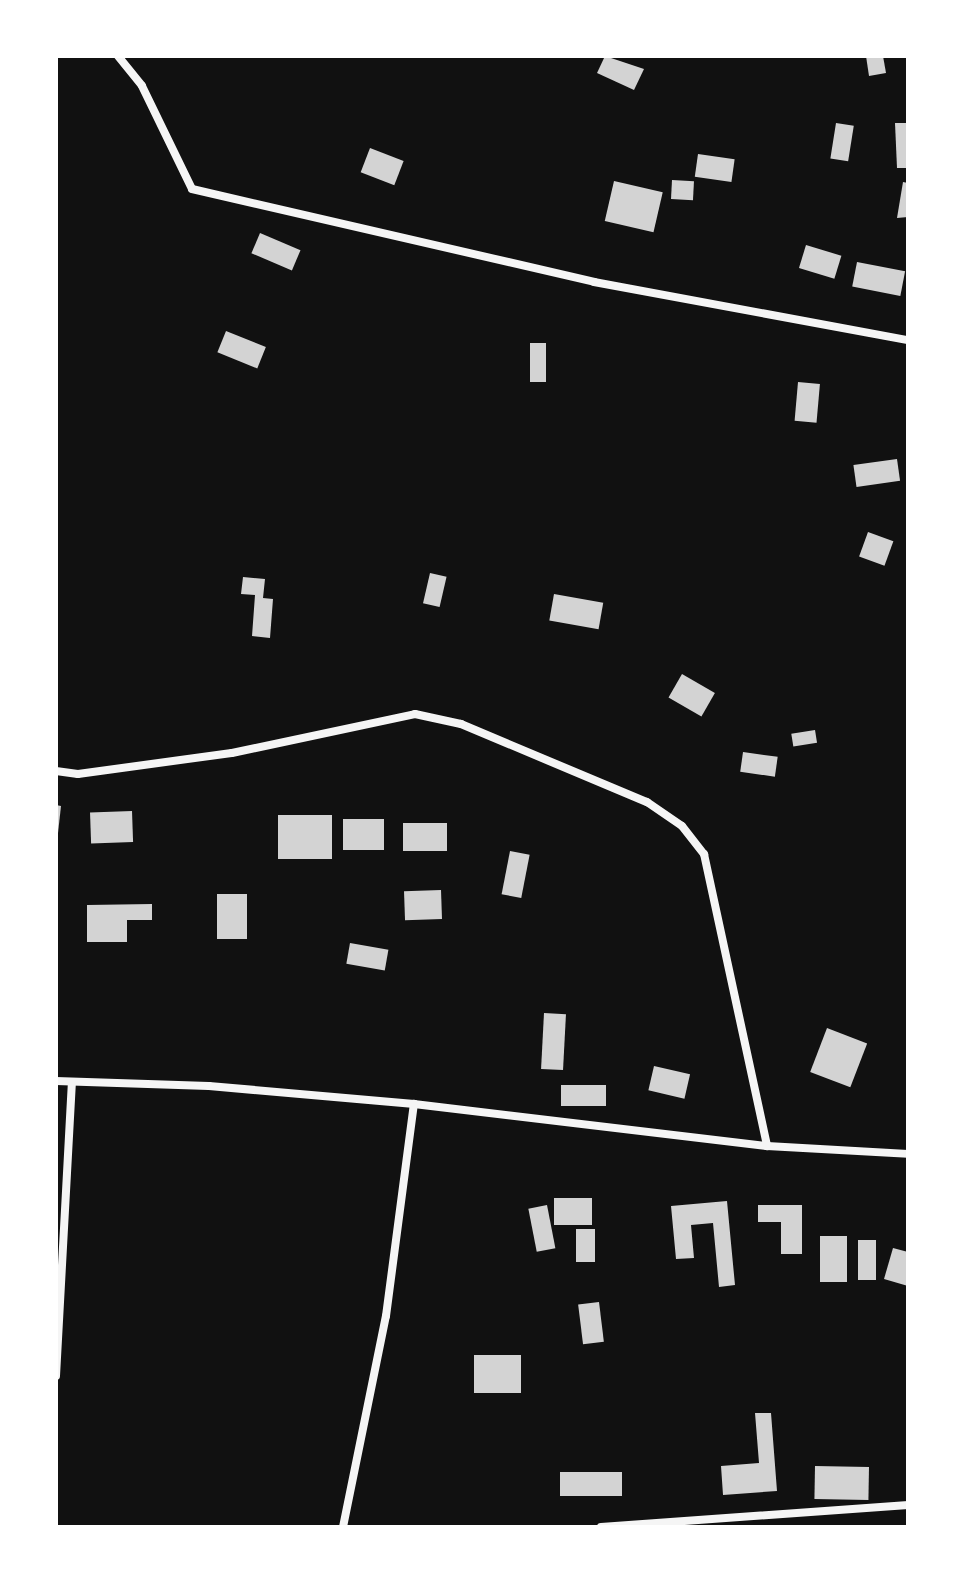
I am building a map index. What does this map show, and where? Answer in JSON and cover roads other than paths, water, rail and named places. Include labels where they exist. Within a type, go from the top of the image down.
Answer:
[{"type":"street","points":[[118,56],[142,86],[192,189],[594,282],[908,340]]},
{"type":"street","points":[[56,771],[78,774],[232,753],[415,714],[461,724],[647,802],[682,826],[704,854],[767,1146]]},
{"type":"street","points":[[56,1081],[72,1084],[163,1083],[414,1104],[767,1146],[908,1154]]},
{"type":"street","points":[[56,1376],[62,1314],[57,1273],[72,1084]]},
{"type":"street","points":[[343,1527],[386,1316],[414,1104]]},
{"type":"street","points":[[601,1527],[908,1505]]}]
